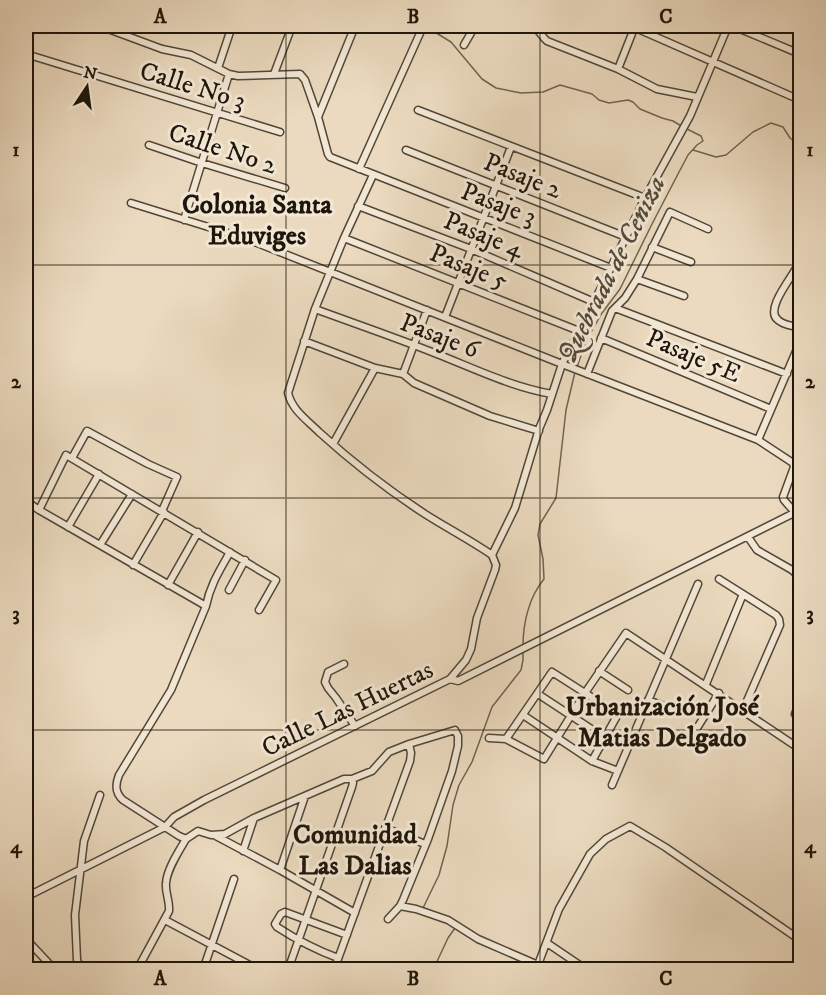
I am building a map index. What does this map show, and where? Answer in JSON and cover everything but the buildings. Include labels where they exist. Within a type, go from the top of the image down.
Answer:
[{"type":"street","points":[[26,38],[34,26]]},
{"type":"street","points":[[100,26],[162,49],[191,55],[229,74],[238,76],[300,74],[303,76],[318,117]]},
{"type":"street","points":[[218,68],[232,26]]},
{"type":"street","points":[[274,74],[292,26]]},
{"type":"street","points":[[318,117],[354,26]]},
{"type":"street","points":[[464,45],[475,26]]},
{"type":"street","points":[[536,26],[547,41],[618,69],[657,89],[697,97]]},
{"type":"street","points":[[618,69],[634,26],[801,100]]},
{"type":"street","points":[[373,175],[315,309],[288,393],[291,403],[333,444],[384,485],[423,513],[492,555],[515,508],[562,364],[645,198],[688,121],[728,26]]},
{"type":"street","points":[[733,26],[801,54]]},
{"type":"street","points":[[359,169],[421,31]]},
{"type":"street","name":"Calle No 3","points":[[26,54],[280,132]]},
{"type":"street","points":[[184,220],[229,74]]},
{"type":"street","points":[[417,110],[645,198]]},
{"type":"street","name":"Pasaje 3","points":[[318,117],[330,158],[611,268]]},
{"type":"street","name":"Calle No 2","points":[[149,145],[202,164],[285,188]]},
{"type":"street","points":[[445,317],[511,147]]},
{"type":"street","name":"Pasaje 2","points":[[406,150],[626,237]]},
{"type":"street","points":[[131,203],[247,239],[758,440],[791,461],[794,466],[783,497],[799,513],[458,681],[450,679]]},
{"type":"street","name":"Pasaje 4","points":[[358,206],[471,249],[594,302]]},
{"type":"street","points":[[587,374],[612,311],[626,298],[670,212],[708,229]]},
{"type":"street","name":"Pasaje 5","points":[[344,238],[579,331]]},
{"type":"street","points":[[652,247],[691,262]]},
{"type":"street","points":[[801,261],[779,295],[774,314],[779,321],[801,328]]},
{"type":"street","points":[[637,279],[684,296]]},
{"type":"street","points":[[615,308],[787,374]]},
{"type":"street","name":"Pasaje 6","points":[[315,309],[513,384],[552,394]]},
{"type":"street","points":[[403,374],[427,310]]},
{"type":"street","name":"Pasaje 5E","points":[[602,338],[771,409]]},
{"type":"street","points":[[304,341],[375,368],[403,374],[414,383],[490,416],[539,431]]},
{"type":"street","points":[[758,440],[801,342]]},
{"type":"street","points":[[333,444],[375,368]]},
{"type":"street","points":[[72,458],[87,431],[177,477],[163,512],[134,565]]},
{"type":"street","points":[[39,510],[66,455],[276,580],[259,610]]},
{"type":"street","points":[[68,527],[99,474]]},
{"type":"street","points":[[100,545],[132,494]]},
{"type":"street","points":[[26,501],[206,606]]},
{"type":"street","points":[[168,585],[198,532]]},
{"type":"street","points":[[748,537],[757,550],[792,570],[801,578]]},
{"type":"street","points":[[186,839],[119,797],[116,783],[171,690],[206,606],[213,580],[230,552]]},
{"type":"street","name":"Calle Las Huertas","points":[[26,897],[165,827],[174,817],[204,800],[450,679],[466,660],[471,650],[477,618],[495,570],[496,565],[492,555]]},
{"type":"street","points":[[229,590],[245,560]]},
{"type":"street","points":[[719,579],[779,619],[780,625],[744,710]]},
{"type":"street","points":[[612,785],[698,584]]},
{"type":"street","points":[[706,684],[743,594]]},
{"type":"street","points":[[489,738],[506,739],[544,759],[599,671],[626,633],[801,749]]},
{"type":"street","points":[[344,664],[328,672],[326,682],[356,726]]},
{"type":"street","points":[[599,671],[628,690]]},
{"type":"street","points":[[506,739],[552,672],[618,714],[592,761]]},
{"type":"street","points":[[692,736],[719,693]]},
{"type":"street","points":[[538,694],[605,738]]},
{"type":"street","points":[[648,700],[681,713]]},
{"type":"street","points":[[798,716],[801,701]]},
{"type":"street","points":[[523,715],[592,761],[618,771]]},
{"type":"street","points":[[214,835],[225,834],[254,818],[344,779],[352,779],[372,771],[394,750],[455,730],[458,736],[458,746],[452,771],[400,906],[388,919]]},
{"type":"street","points":[[334,969],[410,761],[409,744]]},
{"type":"street","points":[[288,969],[317,891],[352,787],[352,779]]},
{"type":"street","points":[[81,969],[77,960],[75,915],[84,841],[100,795]]},
{"type":"street","points":[[279,870],[305,796]]},
{"type":"street","points":[[243,851],[254,818]]},
{"type":"street","points":[[400,906],[448,920],[478,939],[537,967],[559,909],[590,854],[606,839],[630,826],[801,940]]},
{"type":"street","points":[[385,828],[425,844]]},
{"type":"street","points":[[137,969],[169,911],[170,904],[166,887],[168,874],[186,839],[198,831],[214,835],[355,913]]},
{"type":"street","points":[[203,969],[234,879]]},
{"type":"street","points":[[338,958],[298,941],[275,924],[285,912],[347,935]]},
{"type":"street","points":[[165,921],[259,969]]},
{"type":"street","points":[[26,939],[55,969]]},
{"type":"street","points":[[547,943],[587,969]]},
{"type":"waterway","points":[[425,26],[451,42],[482,79],[496,88],[521,93],[543,92],[560,85],[592,94],[599,100],[609,103],[628,100],[640,109],[683,127]]},
{"type":"waterway","points":[[693,150],[716,157],[726,155],[753,132],[771,123],[783,127],[790,138],[800,146]]},
{"type":"waterway","name":"Quebrada de Ceniza","points":[[577,367],[586,341],[602,313],[620,289],[688,155],[703,141],[701,136],[687,129]]},
{"type":"waterway","name":"Quebrada de Ceniza","points":[[523,646],[528,611],[534,594],[544,579],[538,535],[540,524],[556,498],[566,410],[575,372]]},
{"type":"waterway","name":"Quebrada de Ceniza","points":[[423,908],[439,875],[459,785],[472,762],[492,707],[521,670],[523,651]]},
{"type":"waterway","name":"Quebrada de Ceniza","points":[[433,970],[455,928]]},
{"type":"district","name":"Colonia Santa Eduviges","points":[[257,220]]},
{"type":"district","name":"Urbanización José Matias Delgado","points":[[662,722]]},
{"type":"district","name":"Comunidad Las Dalias","points":[[355,850]]}]
